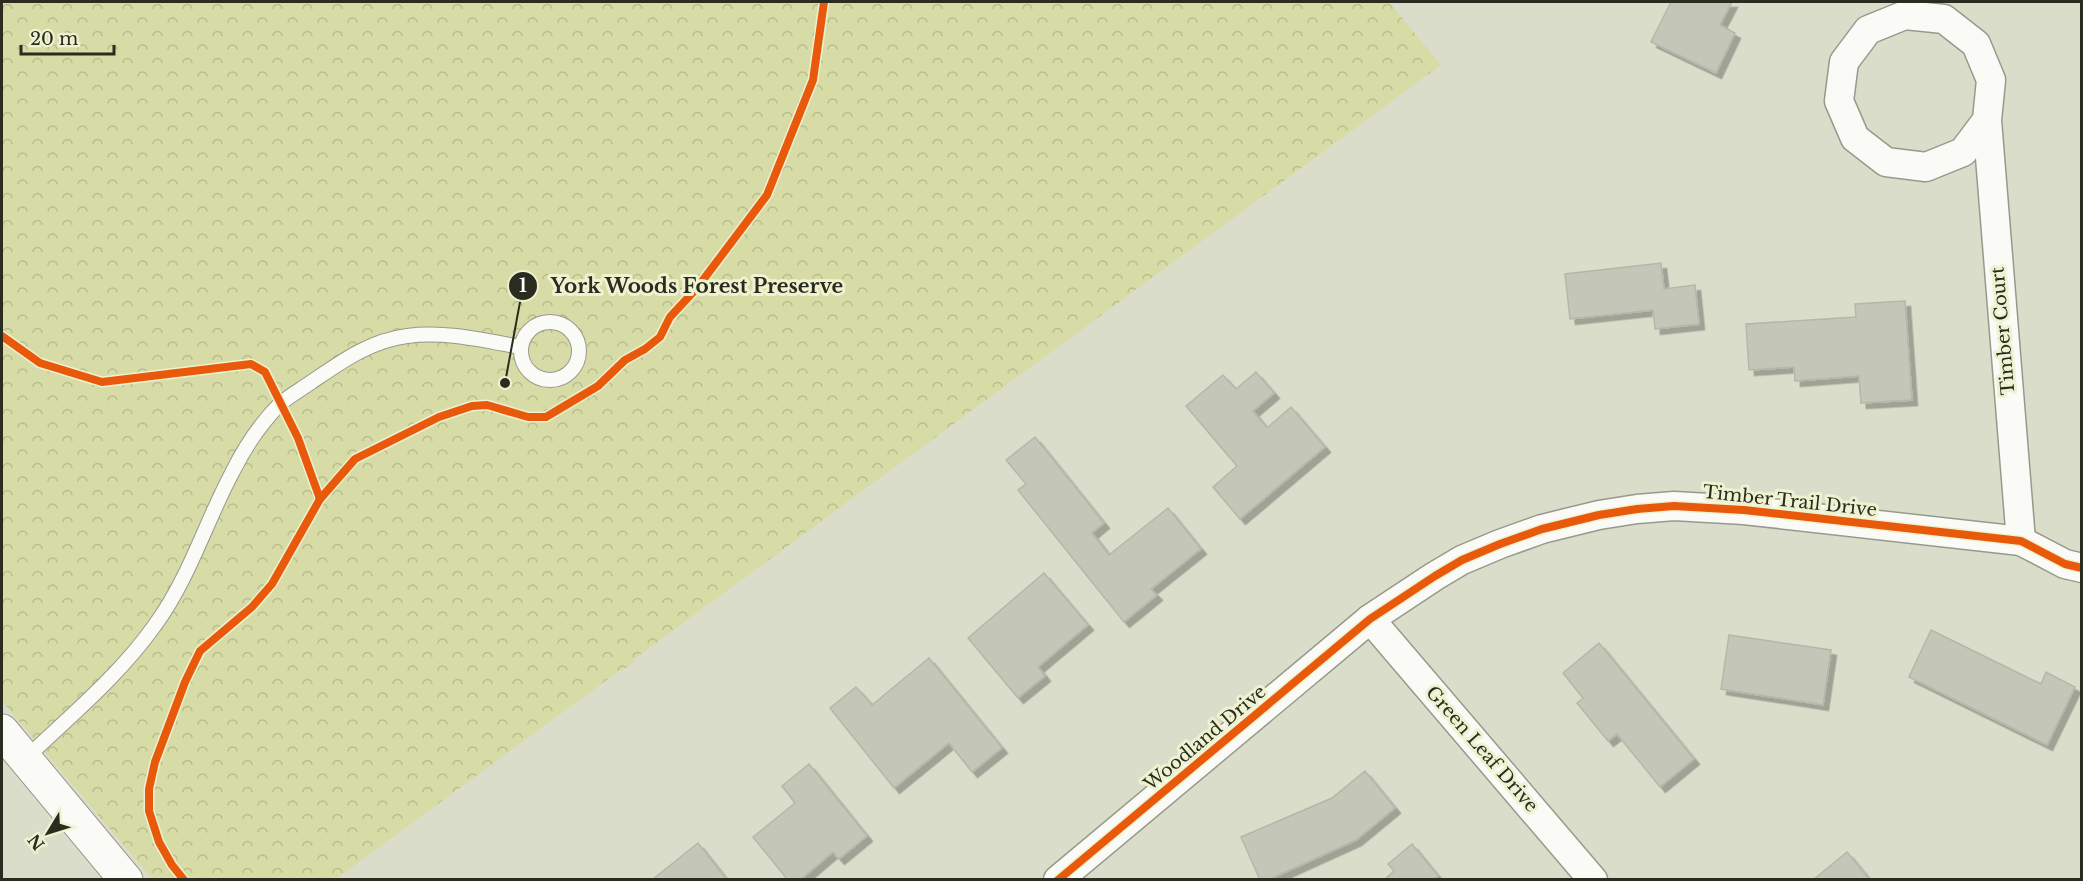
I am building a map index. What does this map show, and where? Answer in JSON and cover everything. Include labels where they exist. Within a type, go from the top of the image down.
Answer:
[{"type":"street","name":"Timber Court","points":[[1987,120],[1963,152],[1954,156],[1926,167],[1886,162],[1855,138],[1843,111],[1839,101],[1844,62],[1868,30],[1877,26],[1905,15],[1944,19],[1976,44],[1991,80],[1987,120],[2020,541]]},
{"type":"street","name":"Timber Trail Drive","points":[[1370,619],[1462,560],[1500,544],[1553,526],[1599,515],[1674,506],[1744,510],[2020,541],[2065,564],[2082,568]]},
{"type":"street","name":"Woodland Drive","points":[[1058,879],[1370,619]]},
{"type":"street","name":"Green Leaf Drive","points":[[1370,619],[1593,879]]},
{"type":"street","points":[[2,731],[126,879]]},
{"type":"lane","points":[[545,321],[558,323],[567,327],[576,337],[579,350],[578,359],[572,371],[563,378],[552,381],[540,380],[529,372],[521,361],[520,346],[524,336],[532,328],[545,321]]},
{"type":"lane","points":[[25,759],[103,685],[156,625],[173,597],[233,471],[251,439],[281,404],[351,356],[375,343],[407,336],[453,334],[520,346]]},
{"type":"green space","points":[[2,2],[1389,2],[1441,65],[637,657],[630,666],[619,671],[336,879],[153,880],[2,701]]},
{"type":"building","points":[[1671,2],[1732,2],[1720,25],[1735,33],[1716,73],[1651,42]]},
{"type":"building","points":[[1661,263],[1664,289],[1695,285],[1699,324],[1655,329],[1653,310],[1570,319],[1565,274]]},
{"type":"building","points":[[1905,301],[1912,400],[1861,403],[1859,376],[1795,381],[1794,367],[1749,370],[1746,324],[1856,317],[1855,304]]},
{"type":"building","points":[[1256,372],[1274,393],[1253,411],[1267,428],[1291,407],[1325,447],[1240,519],[1213,487],[1237,466],[1186,406],[1223,375],[1236,389]]},
{"type":"building","points":[[1035,437],[1104,523],[1092,533],[1109,555],[1168,508],[1201,549],[1151,589],[1157,595],[1124,622],[1018,490],[1026,484],[1006,460]]},
{"type":"building","points":[[1044,573],[1088,625],[1038,667],[1045,676],[1018,698],[968,638]]},
{"type":"building","points":[[1931,630],[2041,684],[2046,672],[2075,687],[2047,745],[1909,677]]},
{"type":"building","points":[[1729,635],[1831,650],[1823,705],[1721,689]]},
{"type":"building","points":[[1599,643],[1694,759],[1660,787],[1617,734],[1608,741],[1577,703],[1583,698],[1563,673]]},
{"type":"building","points":[[929,658],[1002,748],[972,772],[949,743],[894,788],[830,708],[856,687],[872,705]]},
{"type":"building","points":[[809,764],[867,836],[839,859],[833,852],[800,880],[788,880],[753,837],[795,803],[782,786]]},
{"type":"building","points":[[1365,771],[1395,808],[1356,840],[1268,880],[1260,880],[1241,837],[1332,798]]},
{"type":"building","points":[[698,843],[727,880],[652,880]]},
{"type":"building","points":[[1412,844],[1438,876],[1434,880],[1384,880],[1394,871],[1388,864]]},
{"type":"building","points":[[1847,852],[1870,880],[1813,880]]},
{"type":"cycle path","points":[[184,880],[159,842],[149,811],[149,789],[155,762],[185,682],[200,651],[252,607],[272,584],[320,499],[355,459],[439,417],[472,406],[487,405],[528,417],[546,417],[598,386],[625,360],[660,337],[670,317],[697,288],[767,195],[813,80],[824,2]]},
{"type":"cycle path","points":[[2,336],[40,363],[102,382],[251,364],[265,372],[298,438],[320,499]]},
{"type":"cycle path","points":[[1058,880],[1370,619],[1462,560],[1542,529],[1599,515],[1637,509],[1674,506],[1744,510],[2021,541],[2065,564],[2082,568]]},
{"type":"place","name":"York Woods Forest Preserve","points":[[505,383]]}]
